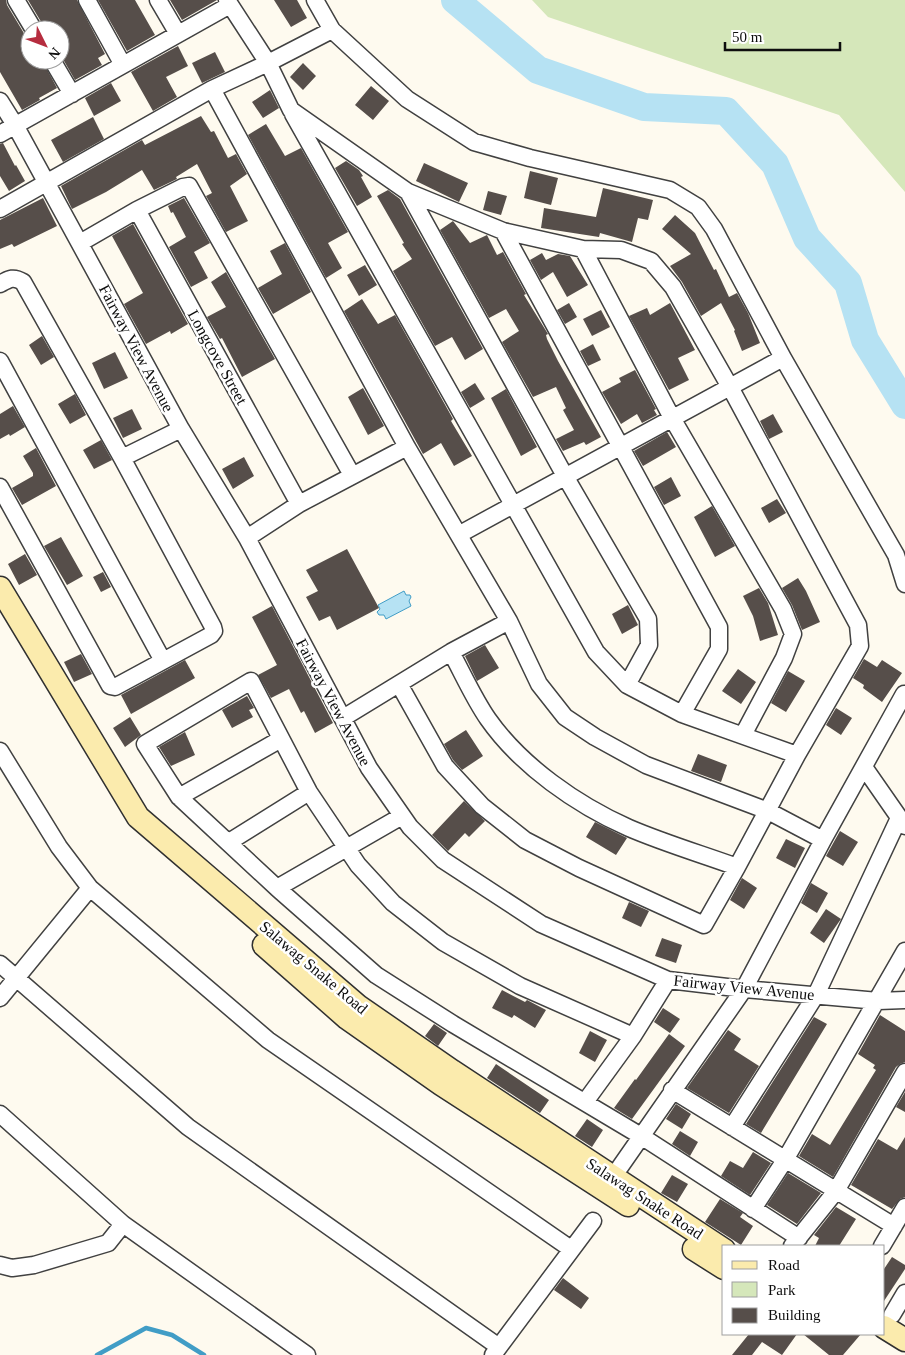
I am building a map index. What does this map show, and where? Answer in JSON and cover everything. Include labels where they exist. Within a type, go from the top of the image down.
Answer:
[{"type":"main road","name":"Salawag Snake Road","points":[[0,588],[138,817],[348,1018],[441,1084],[722,1267]]},
{"type":"main road","name":"Salawag Snake Road","points":[[0,614],[111,803],[128,826],[394,1032],[722,1249]]},
{"type":"main road","points":[[888,1321],[905,1340]]},
{"type":"street","points":[[16,0],[28,20]]},
{"type":"street","points":[[86,0],[123,65]]},
{"type":"street","points":[[158,0],[178,34]]},
{"type":"street","points":[[315,0],[332,30],[407,99],[474,142],[530,158],[670,190],[698,207],[714,229],[783,358],[896,555],[905,584]]},
{"type":"street","points":[[0,134],[178,34],[229,3],[268,63],[291,110],[596,652],[627,685],[682,714],[797,755]]},
{"type":"street","points":[[0,209],[212,89],[332,30]]},
{"type":"street","points":[[58,70],[72,94]]},
{"type":"street","points":[[212,89],[407,447],[460,534],[509,621],[539,684],[565,717],[595,737],[646,765],[768,811],[823,840]]},
{"type":"street","name":"Fairway View Avenue","points":[[0,101],[15,125],[181,429],[247,538],[369,768],[402,816],[443,860],[541,924],[668,980],[878,1001],[905,1000]]},
{"type":"street","points":[[291,110],[408,192],[504,231],[583,249],[621,250],[650,261],[673,287],[730,387],[858,625],[860,646],[797,755],[704,925],[579,868],[525,840],[482,806],[444,766],[399,684]]},
{"type":"street","points":[[80,243],[137,210],[183,187],[188,186],[192,189],[352,475]]},
{"type":"street","points":[[408,192],[565,476],[648,619],[649,645],[627,685]]},
{"type":"street","name":"Longcove Street","points":[[137,210],[299,504]]},
{"type":"street","points":[[504,231],[719,627],[719,649],[682,714]]},
{"type":"street","points":[[583,249],[672,418],[783,609],[793,634],[784,658],[743,735]]},
{"type":"street","points":[[0,284],[9,278],[17,278],[22,282],[122,458],[209,618],[214,631],[211,635],[115,687],[110,686],[0,487]]},
{"type":"street","points":[[460,534],[783,358]]},
{"type":"street","points":[[0,361],[163,660]]},
{"type":"street","points":[[122,458],[181,429]]},
{"type":"street","points":[[247,538],[299,504],[407,447]]},
{"type":"street","points":[[343,718],[451,652],[509,621]]},
{"type":"street","points":[[451,652],[488,719],[515,750],[540,774],[578,801],[629,828],[737,867]]},
{"type":"street","points":[[633,1036],[520,986],[443,942],[393,903],[358,865],[309,792],[251,681],[145,744],[179,797],[277,888],[376,974],[453,1024],[641,1136],[753,1208],[796,1242],[836,1191],[905,1072]]},
{"type":"street","points":[[620,1167],[744,989],[904,692]]},
{"type":"street","points":[[179,797],[281,739]]},
{"type":"street","points":[[0,751],[59,847],[90,888],[268,1040],[571,1250]]},
{"type":"street","points":[[732,1127],[816,995],[902,822],[864,766]]},
{"type":"street","points":[[229,842],[309,792]]},
{"type":"street","points":[[277,888],[402,816]]},
{"type":"street","points":[[0,998],[90,888]]},
{"type":"street","points":[[753,1208],[785,1160],[905,951]]},
{"type":"street","points":[[0,964],[188,1127],[496,1351],[593,1221]]},
{"type":"street","points":[[585,1102],[633,1036],[668,980]]},
{"type":"street","points":[[672,1090],[894,1226]]},
{"type":"street","points":[[0,1114],[123,1224],[307,1355]]},
{"type":"street","points":[[883,1245],[905,1207]]},
{"type":"street","points":[[0,1265],[12,1268],[34,1265],[108,1242],[123,1224]]},
{"type":"street","points":[[888,1321],[905,1292]]},
{"type":"green space","points":[[532,0],[905,0],[905,192],[839,115],[548,17]]},
{"type":"water","points":[[404,591],[406,595],[411,597],[409,601],[411,606],[386,619],[384,615],[379,615],[377,612],[380,609],[378,605]]},
{"type":"building","points":[[0,0],[6,0],[20,27],[20,70],[47,70],[57,88],[22,110],[0,72]]},
{"type":"building","points":[[28,0],[77,0],[105,54],[98,58],[102,65],[75,80],[69,70],[70,20],[40,20]]},
{"type":"building","points":[[98,0],[135,0],[155,35],[127,51]]},
{"type":"building","points":[[170,0],[217,0],[182,20]]},
{"type":"building","points":[[274,0],[297,0],[307,18],[291,27]]},
{"type":"building","points":[[178,46],[188,66],[166,77],[177,97],[153,111],[131,72]]},
{"type":"building","points":[[215,52],[225,72],[202,83],[192,63]]},
{"type":"building","points":[[303,63],[316,76],[303,90],[290,77]]},
{"type":"building","points":[[111,83],[121,101],[94,116],[85,98]]},
{"type":"building","points":[[371,86],[389,101],[373,120],[355,105]]},
{"type":"building","points":[[270,90],[279,108],[263,118],[252,102]]},
{"type":"building","points":[[201,116],[211,132],[214,131],[228,158],[236,154],[247,174],[230,186],[248,221],[226,232],[206,196],[212,193],[197,164],[176,177],[177,179],[154,190],[142,170],[106,192],[72,209],[61,186],[142,140],[145,145]]},
{"type":"building","points":[[93,117],[104,139],[63,162],[51,140]]},
{"type":"building","points":[[266,124],[285,156],[301,148],[348,232],[328,243],[342,268],[326,278],[248,135]]},
{"type":"building","points":[[3,143],[25,181],[9,191],[0,176],[0,144]]},
{"type":"building","points":[[346,161],[359,170],[372,197],[357,206],[335,168]]},
{"type":"building","points":[[424,163],[468,183],[459,202],[416,181]]},
{"type":"building","points":[[530,171],[558,178],[551,205],[524,198]]},
{"type":"building","points":[[603,188],[653,200],[648,220],[638,218],[632,242],[600,233],[599,237],[541,228],[544,208],[596,217]]},
{"type":"building","points":[[388,190],[400,199],[483,349],[465,360],[452,337],[435,346],[393,271],[412,259],[377,196]]},
{"type":"building","points":[[488,191],[507,196],[501,215],[483,210]]},
{"type":"building","points":[[43,198],[57,226],[14,247],[12,244],[0,249],[0,220]]},
{"type":"building","points":[[184,198],[210,243],[194,252],[208,278],[191,287],[169,247],[186,237],[168,206]]},
{"type":"building","points":[[675,215],[695,233],[714,270],[716,269],[729,297],[737,293],[748,313],[760,343],[742,351],[735,330],[721,303],[701,316],[682,282],[670,266],[691,254],[662,229]]},
{"type":"building","points":[[453,221],[470,243],[487,235],[497,255],[503,252],[526,294],[524,295],[548,334],[546,335],[547,339],[558,361],[601,437],[586,445],[584,442],[563,451],[556,439],[574,430],[563,410],[566,408],[556,387],[533,397],[502,342],[519,331],[506,309],[489,318],[440,230]]},
{"type":"building","points":[[133,224],[188,324],[171,334],[170,331],[146,344],[124,304],[143,293],[112,236]]},
{"type":"building","points":[[285,243],[311,292],[273,314],[258,288],[282,274],[270,251]]},
{"type":"building","points":[[542,253],[546,260],[558,254],[570,256],[588,285],[567,297],[553,272],[541,280],[530,260]]},
{"type":"building","points":[[365,265],[377,285],[359,296],[347,275]]},
{"type":"building","points":[[226,272],[275,359],[242,377],[222,338],[220,339],[207,317],[226,307],[211,282]]},
{"type":"building","points":[[362,299],[378,324],[395,315],[453,419],[451,421],[472,456],[454,466],[441,443],[423,454],[344,311]]},
{"type":"building","points":[[569,303],[577,317],[565,324],[557,310]]},
{"type":"building","points":[[670,303],[695,350],[678,358],[689,380],[669,390],[629,316],[647,308],[650,315]]},
{"type":"building","points":[[601,310],[610,327],[592,336],[583,319]]},
{"type":"building","points":[[42,336],[54,357],[41,365],[29,345]]},
{"type":"building","points":[[593,344],[601,360],[588,366],[580,351]]},
{"type":"building","points":[[115,352],[128,378],[104,389],[92,363]]},
{"type":"building","points":[[635,370],[656,409],[654,410],[657,415],[642,423],[637,414],[621,424],[602,392],[621,382],[619,378]]},
{"type":"building","points":[[475,383],[485,399],[470,408],[461,392]]},
{"type":"building","points":[[363,388],[384,426],[368,435],[348,397]]},
{"type":"building","points":[[506,389],[537,447],[521,456],[491,398]]},
{"type":"building","points":[[75,394],[86,415],[70,424],[58,404]]},
{"type":"building","points":[[13,406],[25,427],[10,436],[9,434],[0,439],[0,414]]},
{"type":"building","points":[[132,409],[142,429],[123,438],[113,418]]},
{"type":"building","points":[[773,414],[783,432],[769,439],[760,421]]},
{"type":"building","points":[[667,432],[676,447],[643,466],[634,451]]},
{"type":"building","points":[[101,440],[112,460],[94,469],[83,450]]},
{"type":"building","points":[[36,448],[56,486],[22,505],[12,488],[33,476],[23,456]]},
{"type":"building","points":[[244,457],[254,476],[233,489],[222,469]]},
{"type":"building","points":[[671,477],[681,496],[664,505],[654,487]]},
{"type":"building","points":[[777,499],[786,513],[769,523],[761,508]]},
{"type":"building","points":[[712,506],[735,546],[715,557],[694,517]]},
{"type":"building","points":[[61,537],[83,576],[67,585],[44,546]]},
{"type":"building","points":[[347,549],[379,608],[337,630],[330,616],[319,621],[306,597],[318,591],[306,570]]},
{"type":"building","points":[[25,554],[37,575],[19,585],[8,564]]},
{"type":"building","points":[[103,572],[111,587],[101,592],[93,577]]},
{"type":"building","points":[[798,578],[820,622],[802,630],[792,605],[782,588]]},
{"type":"building","points":[[759,588],[768,603],[778,635],[760,641],[753,616],[743,596]]},
{"type":"building","points":[[628,605],[638,625],[622,634],[612,614]]},
{"type":"building","points":[[272,606],[333,723],[315,733],[304,711],[301,713],[289,689],[271,698],[258,675],[277,665],[252,617]]},
{"type":"building","points":[[485,645],[499,668],[477,681],[465,656]]},
{"type":"building","points":[[81,654],[92,674],[74,682],[64,662]]},
{"type":"building","points":[[864,659],[877,667],[882,660],[902,673],[882,702],[863,688],[864,685],[853,678]]},
{"type":"building","points":[[185,660],[195,678],[131,714],[121,695]]},
{"type":"building","points":[[738,669],[756,682],[741,704],[722,691]]},
{"type":"building","points":[[788,671],[805,681],[786,712],[771,703]]},
{"type":"building","points":[[247,696],[254,708],[249,710],[253,717],[232,728],[222,710]]},
{"type":"building","points":[[836,708],[852,718],[841,735],[826,725]]},
{"type":"building","points":[[130,717],[141,735],[125,747],[113,728]]},
{"type":"building","points":[[466,730],[483,756],[462,770],[453,760],[444,744]]},
{"type":"building","points":[[185,732],[195,755],[171,766],[159,747]]},
{"type":"building","points":[[698,754],[727,765],[721,782],[691,771]]},
{"type":"building","points":[[464,801],[485,821],[469,837],[465,833],[448,851],[432,835]]},
{"type":"building","points":[[595,822],[627,838],[616,855],[586,837]]},
{"type":"building","points":[[840,831],[858,842],[843,866],[826,856]]},
{"type":"building","points":[[786,839],[805,848],[795,868],[776,858]]},
{"type":"building","points":[[742,878],[757,888],[744,909],[730,900]]},
{"type":"building","points":[[811,883],[828,893],[817,913],[801,903]]},
{"type":"building","points":[[629,902],[649,911],[641,927],[622,918]]},
{"type":"building","points":[[826,909],[841,919],[824,943],[810,933]]},
{"type":"building","points":[[662,938],[682,945],[676,963],[655,956]]},
{"type":"building","points":[[502,990],[546,1010],[535,1028],[514,1015],[512,1018],[492,1008]]},
{"type":"building","points":[[663,1008],[680,1019],[670,1033],[654,1022]]},
{"type":"building","points":[[880,1015],[905,1031],[905,1062],[896,1067],[833,1177],[799,1156],[812,1134],[830,1145],[876,1070],[873,1068],[875,1065],[858,1054]]},
{"type":"building","points":[[814,1017],[827,1024],[761,1133],[746,1124]]},
{"type":"building","points":[[434,1024],[447,1033],[438,1046],[425,1036]]},
{"type":"building","points":[[728,1030],[741,1039],[734,1050],[759,1066],[729,1113],[687,1088]]},
{"type":"building","points":[[590,1031],[607,1040],[595,1062],[579,1053]]},
{"type":"building","points":[[669,1034],[685,1046],[632,1119],[614,1108]]},
{"type":"building","points":[[496,1064],[549,1100],[540,1113],[487,1078]]},
{"type":"building","points":[[905,1092],[905,1112],[896,1107]]},
{"type":"building","points":[[676,1104],[691,1114],[682,1129],[666,1119]]},
{"type":"building","points":[[587,1119],[603,1130],[592,1147],[575,1136]]},
{"type":"building","points":[[680,1131],[698,1142],[690,1156],[672,1144]]},
{"type":"building","points":[[905,1137],[905,1197],[900,1199],[892,1209],[851,1185],[878,1139],[897,1150]]},
{"type":"building","points":[[753,1152],[771,1163],[750,1195],[721,1176],[730,1161],[743,1168]]},
{"type":"building","points":[[788,1173],[821,1193],[797,1224],[767,1205]]},
{"type":"building","points":[[672,1175],[688,1184],[677,1202],[661,1193]]},
{"type":"building","points":[[720,1199],[743,1213],[740,1217],[753,1226],[741,1245],[705,1222]]},
{"type":"building","points":[[836,1207],[856,1219],[840,1245],[816,1245],[819,1238],[814,1235]]},
{"type":"building","points":[[892,1257],[905,1265],[905,1269],[885,1299],[885,1268]]},
{"type":"building","points":[[563,1278],[589,1298],[581,1309],[554,1290]]},
{"type":"building","points":[[748,1335],[796,1335],[782,1355],[762,1342],[752,1355],[732,1355]]},
{"type":"building","points":[[804,1335],[860,1335],[843,1355],[829,1355]]},
{"type":"waterway","points":[[455,0],[538,70],[644,107],[726,111],[775,164],[807,238],[848,283],[865,340],[905,405]]},
{"type":"waterway","points":[[97,1355],[146,1328],[172,1335],[204,1355]]}]
